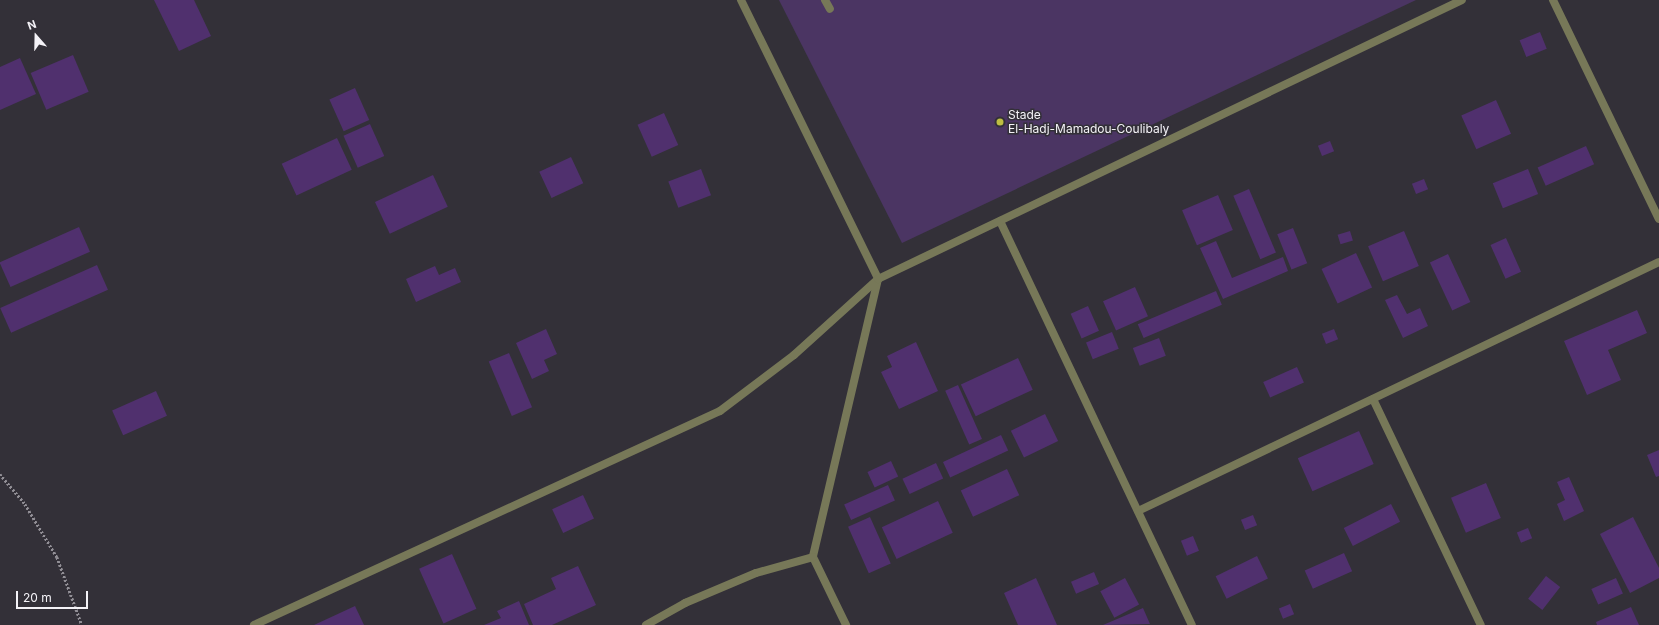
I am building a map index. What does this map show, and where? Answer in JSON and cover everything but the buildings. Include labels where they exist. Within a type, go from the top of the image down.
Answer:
[{"type":"street","points":[[741,0],[878,279],[813,557],[846,625]]},
{"type":"street","points":[[825,0],[830,9]]},
{"type":"street","points":[[254,625],[720,411],[794,355],[878,279],[1462,0]]},
{"type":"street","points":[[1553,0],[1659,219]]},
{"type":"street","points":[[1000,221],[1192,625]]},
{"type":"street","points":[[1138,511],[1659,262]]},
{"type":"street","points":[[1373,399],[1481,625]]},
{"type":"street","points":[[646,625],[686,603],[756,572],[813,557]]},
{"type":"path","points":[[0,474],[25,504],[56,557],[82,625]]},
{"type":"shaded area","name":"Stade El-Hadj-Mamadou-Coulibaly","points":[[779,0],[1416,0],[902,243]]},
{"type":"place","name":"Stade El-Hadj-Mamadou-Coulibaly","points":[[1000,122]]}]
